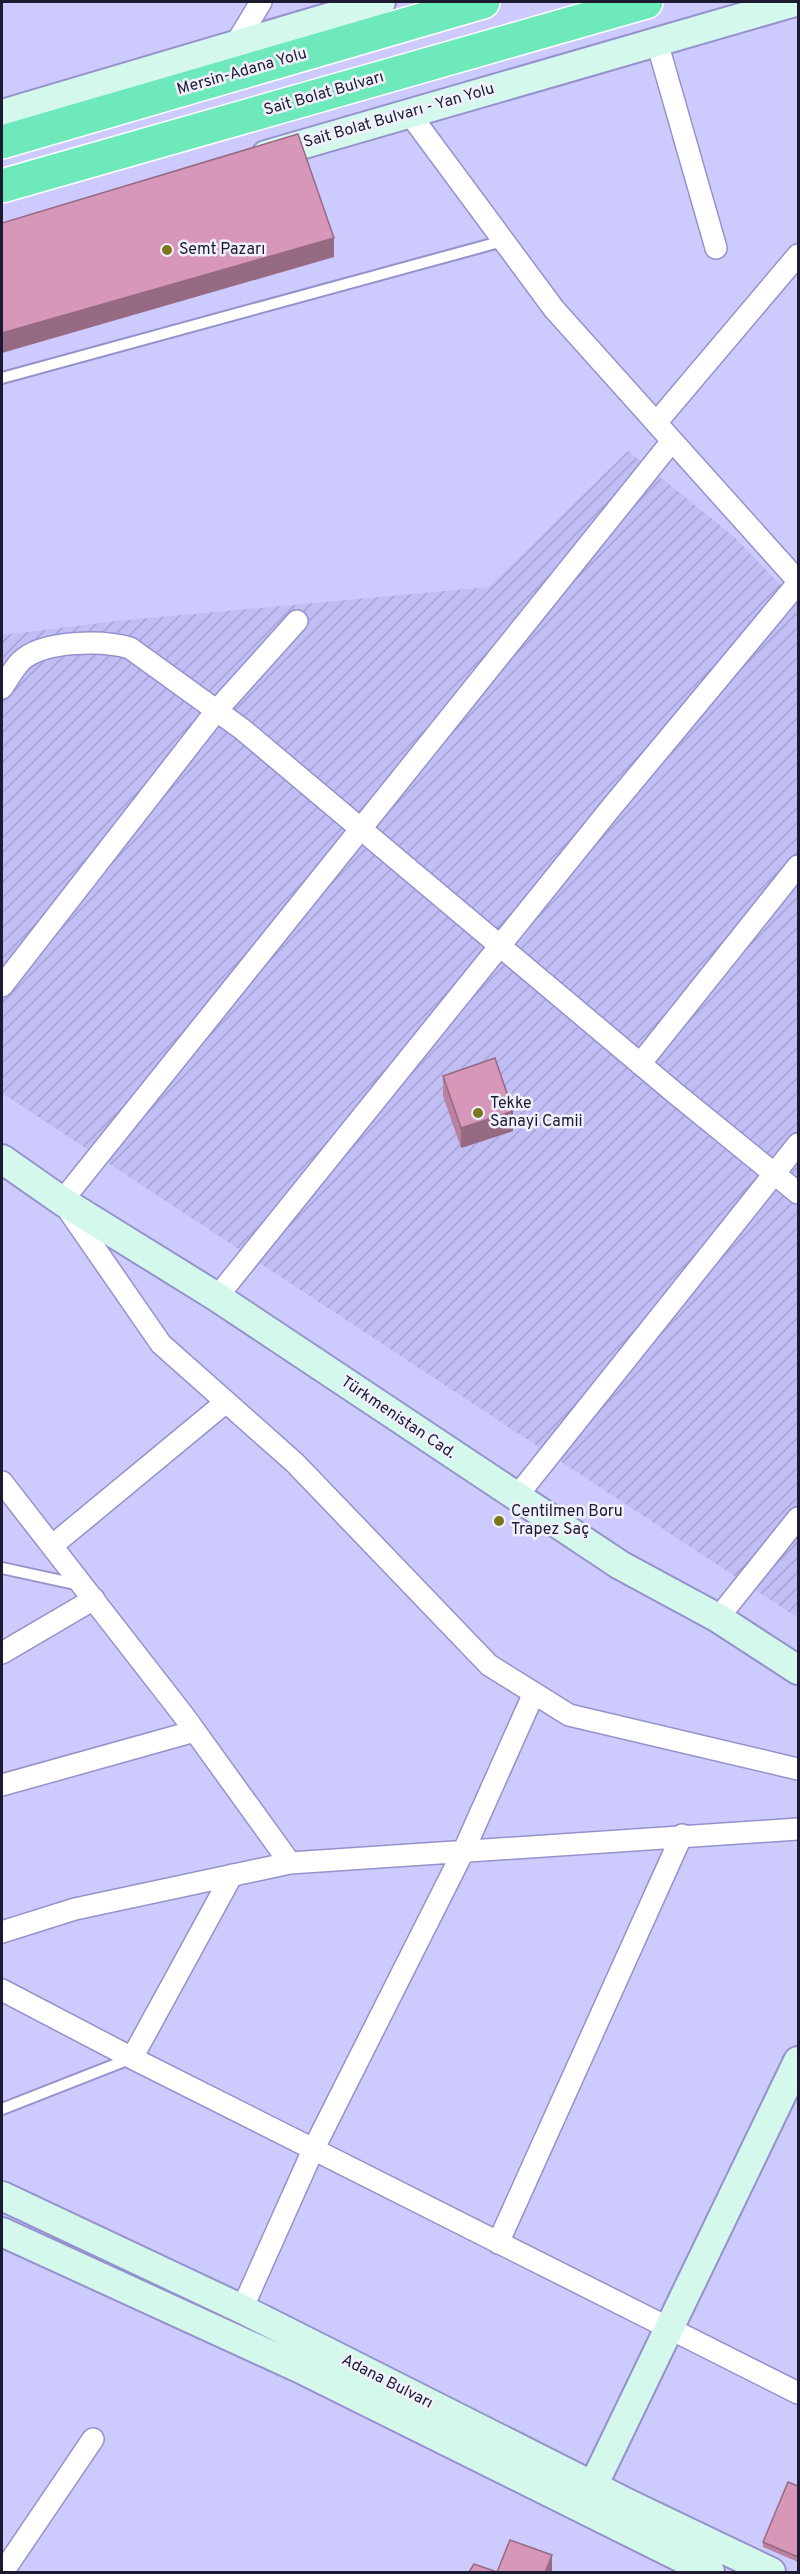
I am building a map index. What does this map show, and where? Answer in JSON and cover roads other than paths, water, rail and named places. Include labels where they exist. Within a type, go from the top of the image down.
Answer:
[{"type":"highway","name":"Mersin-Adana Yolu","points":[[2,141],[483,2]]},
{"type":"highway","name":"Sait Bolat Bulvarı","points":[[2,186],[646,2]]},
{"type":"street","points":[[235,45],[261,2]]},
{"type":"street","points":[[2,114],[381,2]]},
{"type":"street","name":"Sait Bolat Bulvarı - Yan Yolu","points":[[239,162],[795,2]]},
{"type":"street","points":[[657,42],[716,248]]},
{"type":"street","points":[[217,1297],[798,582],[554,309],[409,113]]},
{"type":"street","points":[[656,423],[798,255]]},
{"type":"street","points":[[672,441],[62,1201],[161,1344],[294,1463],[489,1665],[569,1715],[798,1768]]},
{"type":"street","points":[[2,986],[217,710],[297,621]]},
{"type":"street","points":[[2,688],[22,660],[51,647],[110,642],[130,648],[217,710],[640,1064],[798,1193]]},
{"type":"street","points":[[640,1064],[798,866]]},
{"type":"street","points":[[517,1496],[798,1144]]},
{"type":"street","name":"Türkmenistan Cad.","points":[[2,1159],[62,1201],[217,1297],[620,1565],[718,1618],[798,1670]]},
{"type":"street","points":[[53,1545],[226,1402]]},
{"type":"street","points":[[2,1482],[90,1592],[195,1731],[290,1863]]},
{"type":"street","points":[[718,1618],[798,1518]]},
{"type":"street","points":[[2,1653],[90,1592]]},
{"type":"street","points":[[242,2308],[313,2150],[465,1850],[534,1693]]},
{"type":"street","points":[[2,1785],[195,1731]]},
{"type":"street","points":[[2,1932],[75,1908],[290,1863],[798,1829]]},
{"type":"street","points":[[498,2243],[682,1835]]},
{"type":"street","points":[[132,2058],[232,1875]]},
{"type":"street","points":[[2,1990],[313,2150],[798,2393]]},
{"type":"street","points":[[593,2486],[798,2061]]},
{"type":"street","name":"Adana Bulvarı","points":[[2,2196],[242,2308],[593,2486],[771,2572]]},
{"type":"street","name":"Adana Bulvarı","points":[[2,2232],[299,2368],[710,2572]]},
{"type":"street","points":[[3,2572],[93,2439]]},
{"type":"lane","points":[[2,378],[503,241]]},
{"type":"lane","points":[[2,1568],[90,1592]]},
{"type":"lane","points":[[2,2109],[132,2058]]},
{"type":"place","name":"Semt Pazarı","points":[[167,250]]},
{"type":"place","name":"Tekke Sanayi Camii","points":[[478,1113]]},
{"type":"place","name":"Centilmen Boru Trapez Saç","points":[[499,1521]]}]
